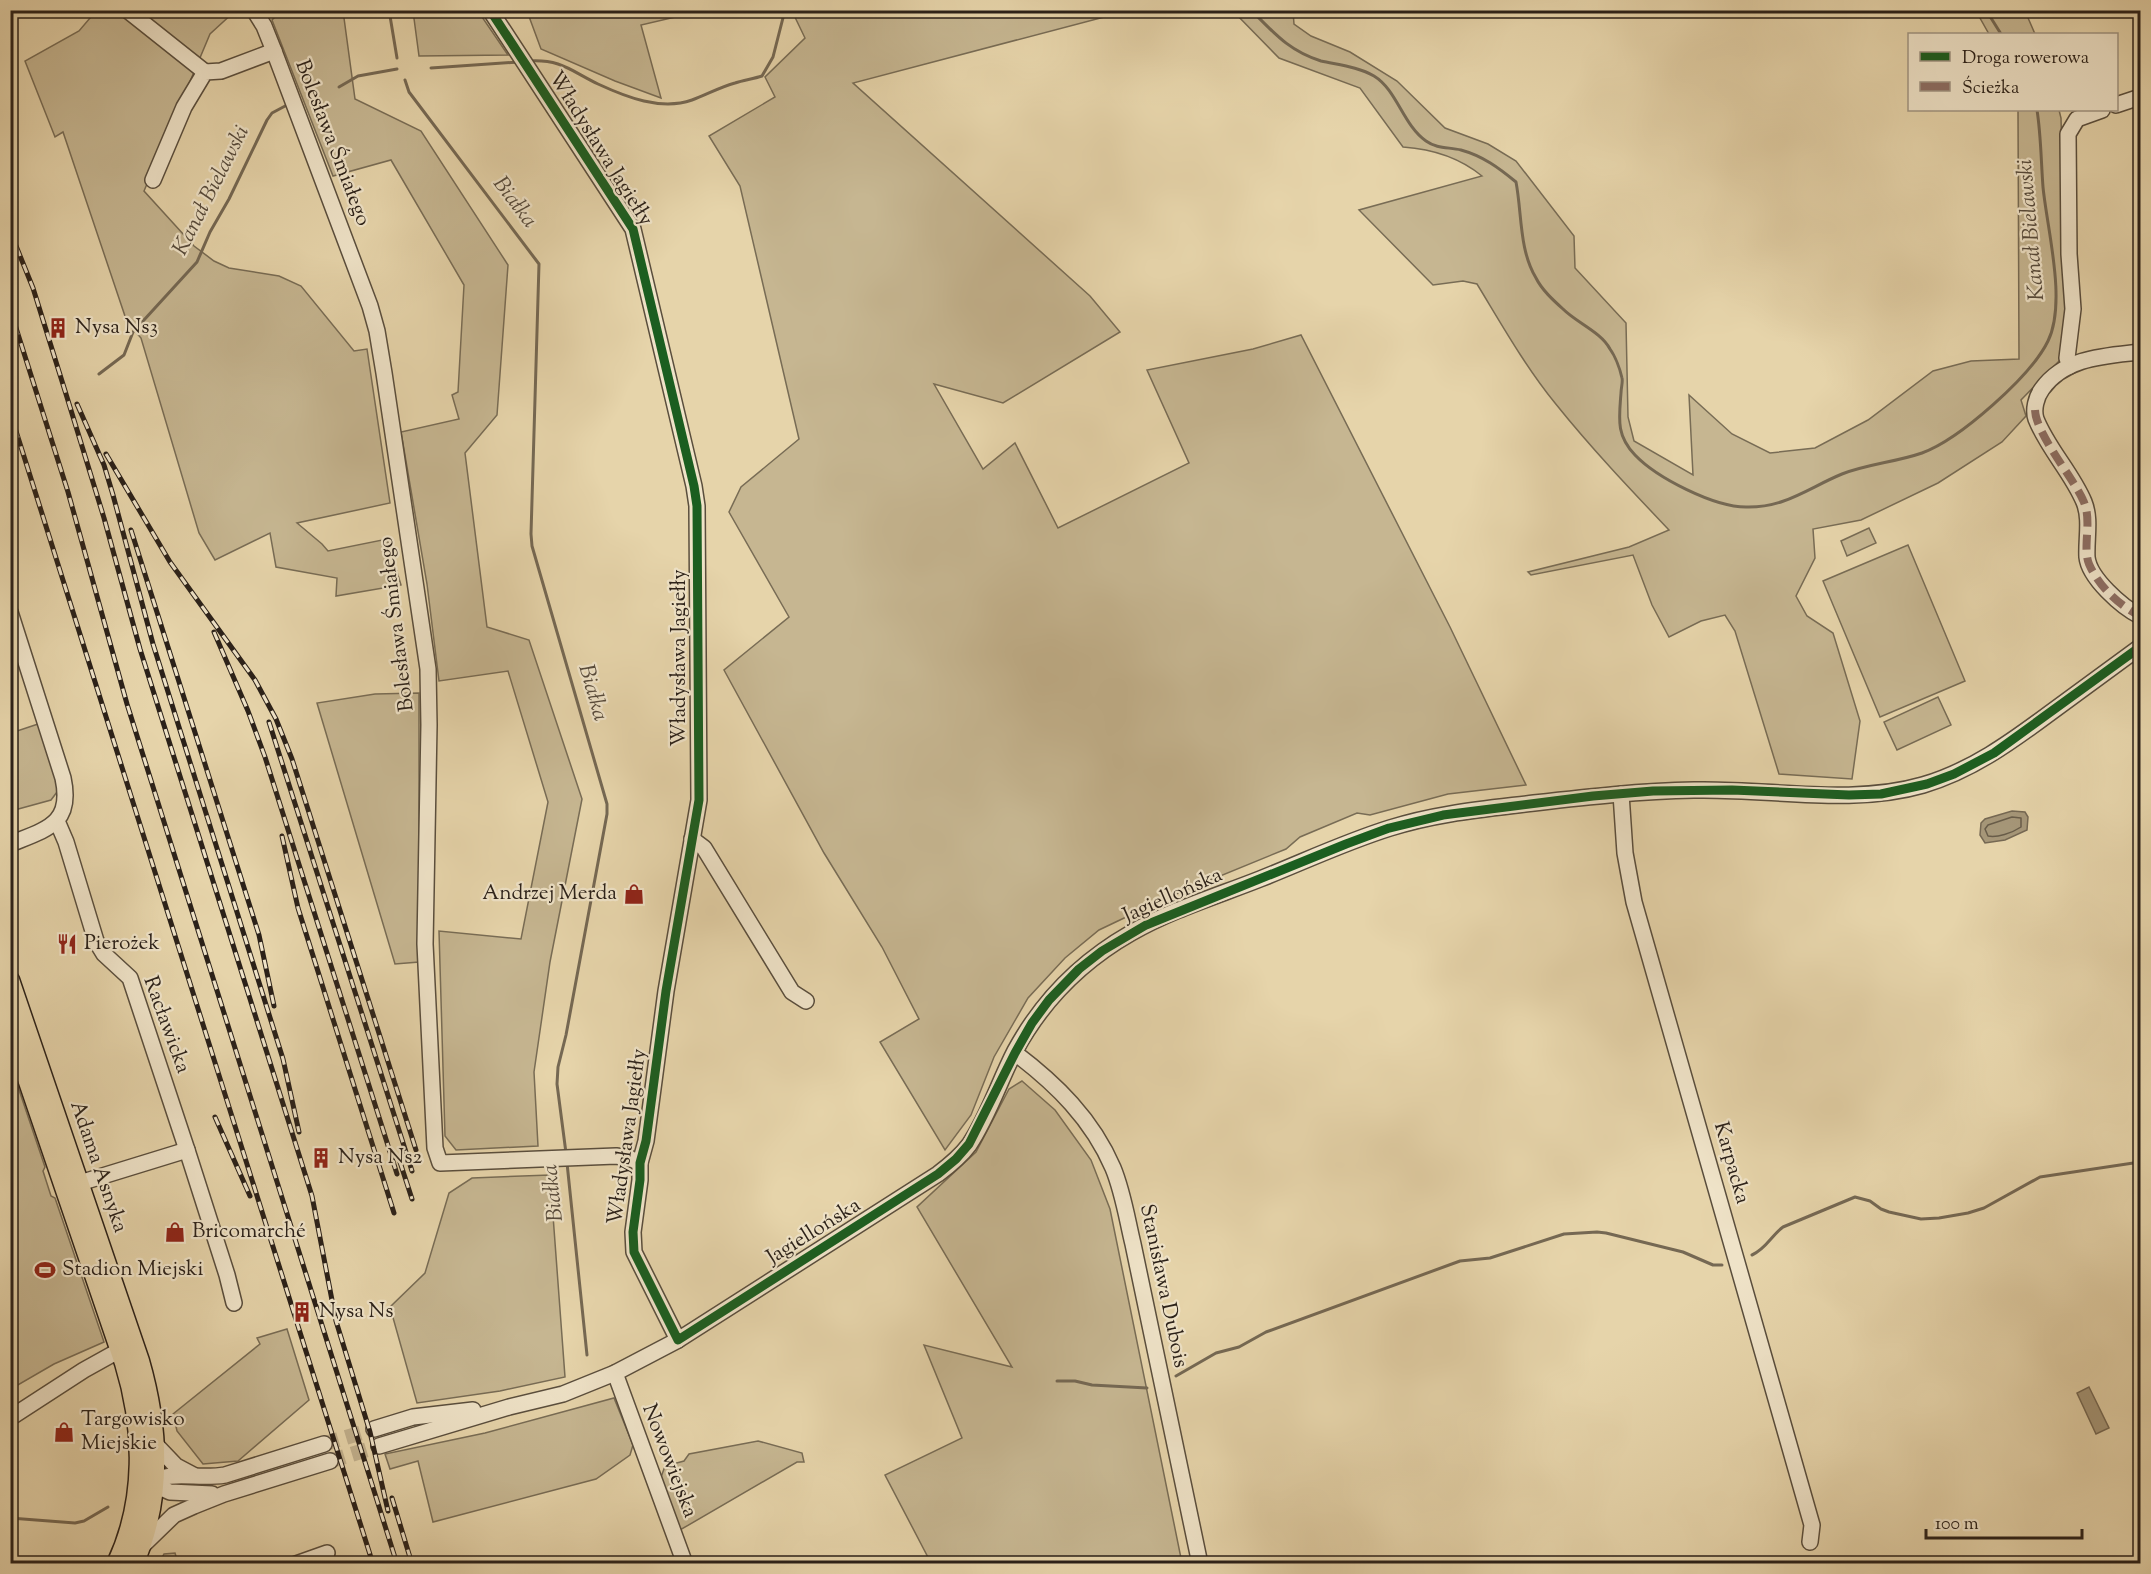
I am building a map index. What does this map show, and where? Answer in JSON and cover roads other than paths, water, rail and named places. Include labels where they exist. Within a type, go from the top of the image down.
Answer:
[{"type":"main road","name":"Adama Asnyka","points":[[10,980],[135,1406],[139,1466],[137,1489]]},
{"type":"main road","name":"Adama Asnyka","points":[[10,1029],[143,1370],[152,1410],[155,1444],[152,1506],[142,1546]]},
{"type":"main road","points":[[116,1563],[129,1531],[137,1489]]},
{"type":"main road","points":[[134,1563],[142,1546]]},
{"type":"street","points":[[126,10],[204,72],[221,71],[274,51]]},
{"type":"street","name":"Bolesława Śmiałego","points":[[254,10],[264,26],[341,226],[370,306],[376,331],[428,669],[425,944],[435,1148],[440,1163],[616,1156],[640,1163]]},
{"type":"street","name":"Władysława Jagiełły","points":[[490,10],[633,229],[697,506],[699,800],[666,991],[646,1141],[640,1163],[633,1232],[634,1252],[678,1340]]},
{"type":"street","points":[[153,180],[184,107],[204,72]]},
{"type":"street","points":[[2118,104],[2140,97]]},
{"type":"street","points":[[2070,366],[2067,358],[2073,309],[2069,254],[2068,134],[2077,118],[2099,111]]},
{"type":"street","points":[[2140,352],[2094,358],[2070,366],[2050,379],[2038,395],[2035,417],[2086,506],[2088,563],[2118,602],[2140,616]]},
{"type":"street","points":[[10,612],[63,778],[65,803],[64,810],[57,821],[42,831],[10,844]]},
{"type":"street","name":"Jagiellońska","points":[[380,1446],[509,1407],[563,1394],[615,1373],[678,1340],[938,1174],[956,1159],[976,1132],[1015,1053],[1032,1023],[1049,1000],[1079,969],[1116,942],[1159,920],[1346,844],[1407,823],[1461,812],[1621,794],[1732,790],[1881,794],[1927,784],[1954,774],[1994,753],[2140,647]]},
{"type":"street","name":"Karpacka","points":[[1621,794],[1625,853],[1632,894],[1812,1525],[1810,1542]]},
{"type":"street","points":[[10,833],[57,821]]},
{"type":"street","name":"Racławicka","points":[[57,821],[66,842],[96,941],[104,954],[130,978],[234,1302]]},
{"type":"street","points":[[692,839],[704,848],[792,992],[806,1001]]},
{"type":"street","name":"Stanisława Dubois","points":[[1015,1053],[1071,1102],[1096,1135],[1113,1168],[1122,1193],[1200,1563]]},
{"type":"street","points":[[72,1185],[187,1150]]},
{"type":"street","points":[[10,1418],[84,1370],[120,1350]]},
{"type":"street","name":"Nowowiejska","points":[[615,1373],[685,1563]]},
{"type":"street","name":"Jagiellońska","points":[[374,1429],[413,1417],[509,1407]]},
{"type":"street","points":[[155,1444],[176,1466],[198,1477]]},
{"type":"street","points":[[137,1489],[154,1479],[173,1475],[225,1476],[324,1444]]},
{"type":"street","points":[[142,1546],[174,1515],[224,1494],[330,1461]]},
{"type":"street","points":[[139,1466],[161,1488],[170,1492],[195,1495],[224,1494]]},
{"type":"street","points":[[248,1469],[254,1485]]},
{"type":"street","points":[[296,1563],[327,1553]]},
{"type":"water","points":[[2012,811],[2025,812],[2028,817],[2027,830],[2005,840],[1985,843],[1980,835],[1981,823],[1985,819]]},
{"type":"water","points":[[2089,1387],[2109,1428],[2096,1434],[2077,1393]]},
{"type":"waterway","name":"Białka","points":[[389,10],[397,58]]},
{"type":"waterway","name":"Kanał Bielawski","points":[[529,61],[558,64],[632,98],[656,103],[680,103],[762,76],[773,57],[785,10]]},
{"type":"waterway","name":"Kanał Bielawski","points":[[1251,10],[1291,47],[1300,52],[1321,61],[1355,68],[1374,76],[1389,90],[1411,126],[1426,141],[1484,159],[1516,182],[1524,243],[1536,278],[1559,306],[1606,343],[1617,363],[1622,380],[1620,426],[1629,448],[1645,464],[1671,482],[1703,497],[1733,506],[1760,506],[1785,501],[1842,474],[1912,456],[1938,446],[1993,405],[2039,355],[2048,341],[2053,325],[2056,286],[2043,187],[2037,111]]},
{"type":"waterway","name":"Kanał Bielawski","points":[[1986,10],[2000,33]]},
{"type":"waterway","name":"Kanał Bielawski","points":[[431,68],[519,62]]},
{"type":"waterway","name":"Kanał Bielawski","points":[[339,87],[358,76],[397,69]]},
{"type":"waterway","name":"Białka","points":[[405,80],[409,92],[539,264],[532,546],[607,804],[566,1035],[558,1067],[557,1084],[566,1153]]},
{"type":"waterway","name":"Kanał Bielawski","points":[[99,374],[124,355],[133,332],[197,262],[267,120],[272,113],[287,105]]},
{"type":"waterway","points":[[1752,1255],[1783,1227],[1855,1197],[1870,1201],[1889,1212],[1921,1219],[1939,1218],[1984,1208],[2040,1177],[2140,1162]]},
{"type":"waterway","name":"Białka","points":[[567,1163],[587,1355]]},
{"type":"waterway","points":[[1176,1376],[1216,1353],[1239,1347],[1266,1332],[1460,1261],[1490,1258],[1564,1234],[1606,1233],[1683,1252],[1713,1265],[1722,1265]]},
{"type":"waterway","points":[[1057,1381],[1147,1388]]},
{"type":"waterway","name":"Białka","points":[[10,1518],[75,1523],[84,1521],[108,1507]]},
{"type":"tunnel","points":[[324,1444],[374,1429]]},
{"type":"tunnel","points":[[330,1461],[379,1446]]},
{"type":"railway","points":[[10,231],[33,288],[104,518],[140,649],[312,1196],[336,1321],[370,1432],[388,1511]]},
{"type":"railway","points":[[10,309],[68,492],[127,704],[397,1564]]},
{"type":"railway","points":[[77,404],[104,465],[153,644],[283,1059],[299,1132]]},
{"type":"railway","points":[[10,412],[373,1564]]},
{"type":"railway","points":[[106,454],[170,562],[255,680],[276,719],[292,759],[416,1150]]},
{"type":"railway","points":[[131,530],[259,935],[274,1006]]},
{"type":"railway","points":[[214,632],[265,757],[397,1174]]},
{"type":"railway","points":[[269,722],[412,1171]]},
{"type":"railway","points":[[282,836],[298,908],[394,1213]]},
{"type":"railway","points":[[215,1117],[250,1196]]},
{"type":"railway","points":[[400,1162],[412,1199]]},
{"type":"railway","points":[[392,1498],[412,1564]]},
{"type":"place","name":"Nysa Ns3","points":[[58,328]]},
{"type":"place","name":"Andrzej Merda","points":[[634,894]]},
{"type":"place","name":"Pierożek","points":[[67,944]]},
{"type":"place","name":"Nysa Ns2","points":[[321,1158]]},
{"type":"place","name":"Bricomarché","points":[[175,1232]]},
{"type":"place","name":"Stadion Miejski","points":[[45,1270]]},
{"type":"place","name":"Nysa Ns","points":[[302,1312]]},
{"type":"place","name":"Targowisko Miejskie","points":[[64,1432]]}]
